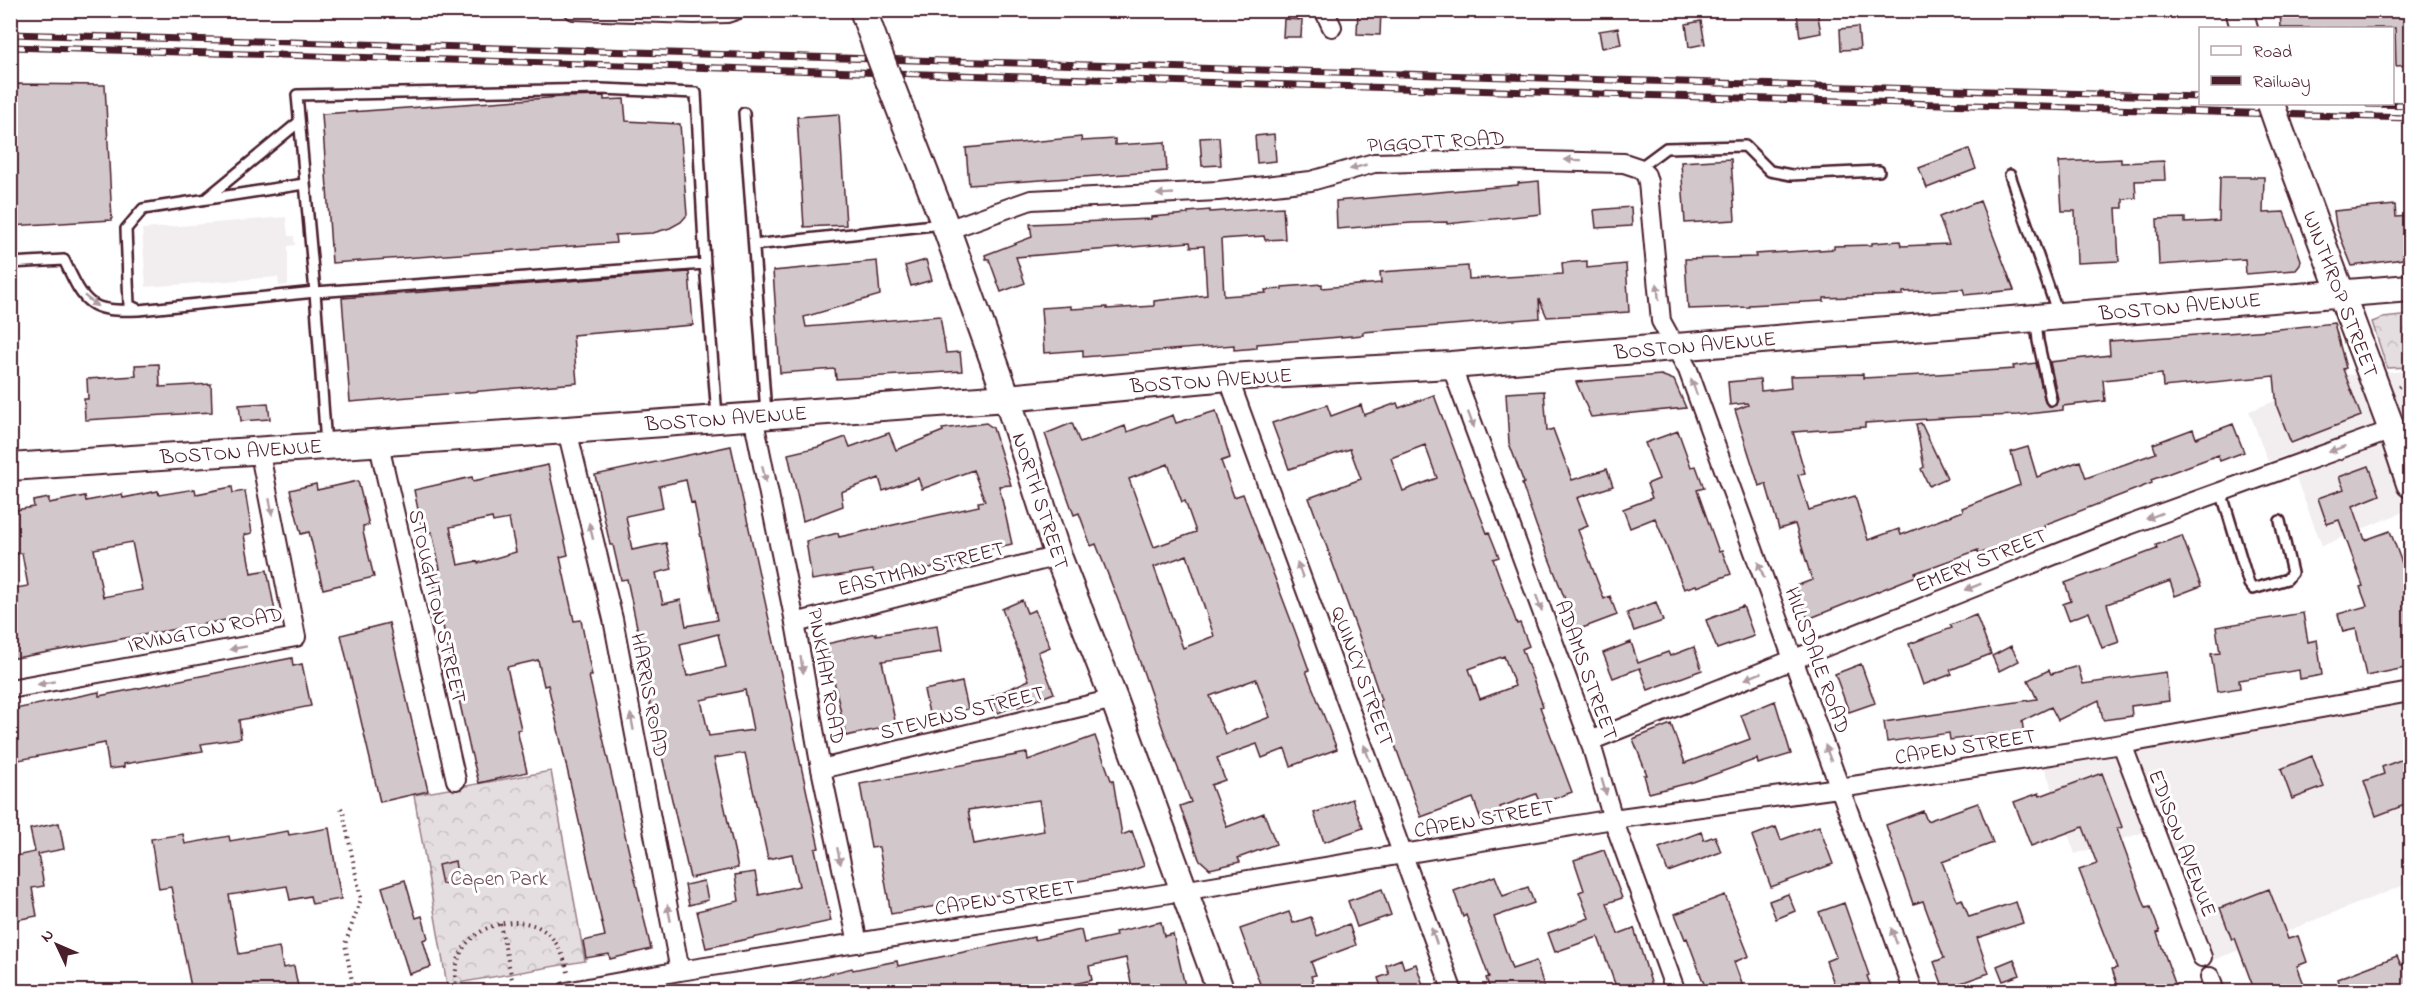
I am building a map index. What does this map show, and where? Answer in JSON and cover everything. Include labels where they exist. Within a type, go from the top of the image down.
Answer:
[{"type":"main road","name":"NORTH STREET","points":[[863,10],[946,226],[1007,398],[1058,556],[1114,699],[1221,992]]},
{"type":"main road","points":[[2239,10],[2244,27]]},
{"type":"main road","name":"WINTHROP STREET","points":[[2275,115],[2392,430],[2406,454],[2410,484]]},
{"type":"main road","name":"BOSTON AVENUE","points":[[10,467],[1007,398],[1228,377],[1450,365],[2410,288]]},
{"type":"street","points":[[574,10],[694,14],[728,13],[736,10]]},
{"type":"street","name":"PIGGOTT ROAD","points":[[946,226],[1032,200],[1229,190],[1311,181],[1374,163],[1585,160],[1624,163],[1640,168]]},
{"type":"street","points":[[1640,168],[1648,182],[1661,321],[1675,347]]},
{"type":"street","name":"HILLSDALE ROAD","points":[[1675,347],[1688,370],[1914,992]]},
{"type":"street","name":"ADAMS STREET","points":[[1450,365],[1590,741],[1613,819],[1676,992]]},
{"type":"street","name":"QUINCY STREET","points":[[1228,377],[1405,854],[1453,992]]},
{"type":"street","name":"PINKHAM ROAD","points":[[759,416],[821,770],[858,944]]},
{"type":"street","name":"HARRIS ROAD","points":[[567,430],[613,619],[680,971]]},
{"type":"street","name":"EMERY STREET","points":[[1590,741],[2129,525],[2392,430]]},
{"type":"street","name":"STOUGHTON STREET","points":[[378,441],[456,780]]},
{"type":"street","name":"IRVINGTON ROAD","points":[[10,689],[296,637],[260,449]]},
{"type":"street","name":"EASTMAN STREET","points":[[795,623],[1058,556]]},
{"type":"street","name":"CAPEN STREET","points":[[566,992],[622,987],[680,971],[858,944],[1613,819],[1841,788],[2122,744],[2410,692]]},
{"type":"street","name":"STEVENS STREET","points":[[821,770],[1114,699]]},
{"type":"street","name":"EDISON AVENUE","points":[[2122,744],[2202,957]]},
{"type":"lane","points":[[326,445],[297,95],[601,89],[696,93],[705,264],[717,418]]},
{"type":"lane","points":[[744,113],[754,245],[759,416]]},
{"type":"lane","points":[[205,199],[299,122]]},
{"type":"lane","points":[[1640,168],[1666,148],[1745,146],[1770,171],[1791,175],[1879,171]]},
{"type":"lane","points":[[2010,175],[2048,317],[2038,341],[2051,400]]},
{"type":"lane","points":[[139,310],[129,305],[126,229],[143,209],[304,184]]},
{"type":"lane","points":[[754,245],[946,226]]},
{"type":"lane","points":[[10,262],[64,260],[82,294],[91,303],[110,311],[315,292],[705,264]]},
{"type":"lane","points":[[2221,491],[2249,584],[2253,589],[2287,579],[2292,573],[2280,521]]},
{"type":"path","points":[[340,808],[343,812],[361,899],[345,944],[354,992]]},
{"type":"path","points":[[456,989],[455,971],[461,951],[483,930],[500,924],[517,922],[546,931],[564,957],[568,972]]},
{"type":"path","points":[[500,924],[512,979]]},
{"type":"shaded area","points":[[286,217],[288,236],[294,236],[295,245],[288,246],[288,285],[279,286],[278,277],[146,287],[142,229]]},
{"type":"shaded area","points":[[2410,371],[2410,509],[2322,546],[2287,455],[2268,462],[2249,411],[2345,375]]},
{"type":"shaded area","points":[[2410,693],[2410,883],[2211,961],[2161,827],[2075,854],[2043,763]]},
{"type":"green space","points":[[2410,315],[2410,367],[2387,368],[2372,322],[2383,318]]},
{"type":"green space","name":"Capen Park","points":[[551,771],[585,961],[447,985],[414,795]]},
{"type":"building","points":[[1358,10],[1381,10],[1380,35],[1357,34]]},
{"type":"building","points":[[2280,10],[2410,10],[2410,65],[2396,66],[2394,27],[2281,27]]},
{"type":"building","points":[[1817,11],[1821,33],[1800,37],[1797,14]]},
{"type":"building","points":[[1284,19],[1302,20],[1301,37],[1283,37]]},
{"type":"building","points":[[1701,21],[1705,44],[1689,47],[1686,24]]},
{"type":"building","points":[[1858,27],[1860,49],[1841,50],[1840,29]]},
{"type":"building","points":[[1618,28],[1621,44],[1602,48],[1599,31]]},
{"type":"building","points":[[10,84],[105,85],[112,220],[10,226]]},
{"type":"building","points":[[604,96],[604,100],[624,99],[626,121],[680,124],[687,215],[681,222],[653,233],[615,235],[616,243],[332,263],[322,114]]},
{"type":"building","points":[[839,114],[846,225],[804,227],[797,117]]},
{"type":"building","points":[[1274,134],[1276,161],[1257,163],[1255,136]]},
{"type":"building","points":[[1081,137],[1082,141],[1115,139],[1115,145],[1165,142],[1167,171],[969,185],[966,148]]},
{"type":"building","points":[[1219,137],[1221,165],[1202,166],[1200,138]]},
{"type":"building","points":[[1969,149],[1976,169],[1927,188],[1919,168]]},
{"type":"building","points":[[1731,159],[1735,220],[1685,223],[1681,162]]},
{"type":"building","points":[[2121,159],[2121,163],[2164,161],[2165,180],[2135,181],[2136,198],[2123,199],[2123,208],[2116,208],[2119,261],[2077,263],[2075,211],[2062,211],[2059,162]]},
{"type":"building","points":[[2220,177],[2264,177],[2263,213],[2284,212],[2301,260],[2296,270],[2246,274],[2245,259],[2159,265],[2157,219],[2185,218],[2185,223],[2219,221]]},
{"type":"building","points":[[1539,181],[1541,214],[1447,224],[1447,222],[1411,223],[1337,229],[1336,201],[1518,185],[1518,183]]},
{"type":"building","points":[[1980,201],[2014,290],[1965,295],[1963,289],[1903,292],[1903,295],[1824,298],[1824,301],[1688,309],[1685,259],[1756,257],[1755,254],[1834,249],[1834,246],[1872,245],[1872,243],[1900,241],[1901,246],[1949,244],[1939,217]]},
{"type":"building","points":[[2395,205],[2396,217],[2410,216],[2410,258],[2352,266],[2336,226],[2334,211]]},
{"type":"building","points":[[1283,207],[1285,239],[1265,240],[1264,236],[1221,239],[1224,296],[1266,293],[1265,290],[1282,289],[1282,287],[1322,284],[1322,288],[1381,283],[1380,272],[1468,266],[1469,279],[1563,274],[1562,263],[1587,261],[1587,268],[1626,264],[1629,312],[1547,317],[1539,299],[1540,318],[1363,332],[1363,335],[1257,344],[1257,348],[1234,350],[1234,345],[1083,357],[1083,350],[1044,353],[1041,308],[1071,306],[1071,309],[1107,307],[1107,309],[1154,306],[1154,301],[1207,295],[1204,246],[1191,247],[1190,242],[1016,257],[1025,283],[1001,292],[989,259],[986,259],[985,255],[1032,237],[1030,224],[1151,219],[1151,217],[1210,210],[1210,212]]},
{"type":"building","points":[[1631,207],[1632,226],[1596,228],[1594,210]]},
{"type":"building","points":[[926,260],[932,280],[911,286],[905,266]]},
{"type":"building","points":[[877,261],[880,295],[804,317],[806,327],[940,316],[946,353],[960,352],[962,371],[836,379],[835,369],[780,373],[773,271]]},
{"type":"building","points":[[689,272],[693,325],[573,335],[577,383],[350,402],[342,298]]},
{"type":"building","points":[[2334,323],[2346,368],[2343,369],[2361,416],[2291,443],[2277,407],[2274,376],[2163,387],[2162,374],[2103,380],[2105,401],[2063,406],[2063,410],[2019,415],[1865,423],[1865,427],[1793,432],[1805,473],[1798,475],[1809,510],[1855,496],[1868,540],[1899,529],[1901,535],[1963,511],[1962,508],[2020,485],[2011,452],[2028,447],[2037,477],[2080,461],[2086,478],[2156,453],[2153,444],[2193,429],[2196,438],[2233,424],[2244,452],[2220,461],[2218,455],[2151,480],[2152,483],[2044,525],[2045,530],[1979,554],[1978,550],[1915,573],[1916,576],[1808,619],[1796,586],[1812,580],[1795,524],[1779,529],[1766,484],[1759,486],[1735,410],[1748,405],[1747,403],[1730,405],[1728,382],[1760,379],[1761,391],[1791,388],[1790,376],[1863,374],[1863,378],[1922,375],[2014,369],[2013,366],[2036,363],[2045,402],[2052,407],[2056,405],[2058,399],[2050,362],[2110,355],[2109,341],[2270,330]]},
{"type":"building","points":[[159,364],[160,387],[211,384],[212,412],[85,420],[84,399],[88,399],[87,379],[136,376],[135,365]]},
{"type":"building","points":[[1661,375],[1674,380],[1686,408],[1591,417],[1576,382]]},
{"type":"building","points":[[1544,391],[1547,431],[1553,429],[1572,480],[1607,469],[1613,486],[1577,498],[1588,526],[1578,530],[1604,599],[1610,596],[1617,615],[1577,630],[1536,525],[1509,443],[1506,393]]},
{"type":"building","points":[[1434,395],[1472,497],[1499,557],[1493,559],[1517,624],[1520,623],[1529,646],[1522,649],[1543,706],[1540,707],[1572,792],[1540,804],[1536,794],[1500,807],[1503,815],[1482,822],[1473,798],[1421,817],[1379,701],[1381,700],[1366,655],[1309,498],[1361,479],[1350,449],[1289,469],[1272,423],[1327,405],[1331,416],[1361,405],[1364,415],[1397,403],[1399,408]],"holes":[[[1425,445],[1437,478],[1403,491],[1391,458]],[[1504,656],[1515,686],[1480,699],[1469,669]]]},
{"type":"building","points":[[268,403],[270,419],[241,421],[239,405]]},
{"type":"building","points":[[1216,411],[1230,458],[1221,461],[1234,497],[1243,494],[1309,670],[1306,671],[1337,749],[1291,766],[1285,749],[1262,758],[1257,744],[1217,758],[1225,780],[1211,785],[1227,827],[1264,813],[1276,844],[1238,858],[1240,862],[1210,869],[1199,859],[1180,806],[1191,802],[1123,613],[1096,544],[1091,546],[1079,513],[1074,515],[1045,434],[1072,423],[1080,443],[1125,426],[1127,432],[1173,415],[1176,423]],"holes":[[[1168,464],[1196,532],[1154,547],[1129,479]],[[1187,555],[1214,636],[1183,648],[1154,567]],[[1256,679],[1270,717],[1225,734],[1210,696]]]},
{"type":"building","points":[[986,423],[993,428],[1011,485],[999,486],[1012,544],[974,553],[976,559],[913,571],[913,568],[875,577],[873,570],[812,580],[806,541],[838,533],[839,537],[979,506],[978,502],[985,501],[973,470],[922,489],[918,478],[883,491],[879,478],[841,492],[843,506],[803,521],[788,454],[846,437],[850,447],[889,433],[896,450],[943,431],[942,429]]},
{"type":"building","points":[[1921,423],[1947,478],[1929,486],[1921,469],[1924,467],[1916,424]]},
{"type":"building","points":[[1678,431],[1691,467],[1696,466],[1704,488],[1697,490],[1719,552],[1722,551],[1731,574],[1697,587],[1696,585],[1684,589],[1655,518],[1630,528],[1623,509],[1652,498],[1647,484],[1659,479],[1645,443]]},
{"type":"building","points":[[731,446],[819,848],[815,849],[831,921],[706,948],[697,911],[739,901],[735,875],[755,872],[759,895],[799,886],[792,854],[768,859],[745,753],[714,758],[738,868],[690,878],[638,652],[642,651],[627,579],[621,580],[613,545],[610,545],[595,475]],"holes":[[[686,480],[691,503],[694,502],[717,620],[686,626],[681,600],[663,604],[656,573],[672,569],[666,543],[632,550],[626,516],[663,508],[659,486]],[[718,634],[726,667],[687,676],[680,644]],[[745,690],[753,730],[709,736],[701,700]]]},
{"type":"building","points":[[548,465],[568,555],[560,557],[574,621],[581,620],[592,676],[589,676],[651,949],[610,959],[609,954],[586,958],[583,941],[605,936],[548,685],[544,686],[538,660],[507,667],[521,729],[517,730],[527,772],[479,783],[431,571],[440,569],[432,532],[423,534],[414,490],[472,477],[473,481]],"holes":[[[492,518],[493,522],[509,519],[516,552],[478,563],[477,561],[458,565],[450,527]]]},
{"type":"building","points":[[2369,466],[2380,495],[2353,506],[2365,540],[2390,531],[2405,571],[2407,570],[2410,584],[2410,667],[2366,676],[2356,629],[2343,632],[2338,614],[2367,606],[2360,587],[2363,586],[2339,520],[2327,524],[2318,498],[2344,489],[2339,477]]},
{"type":"building","points":[[358,481],[369,525],[363,526],[363,532],[374,577],[323,589],[309,532],[301,534],[290,490],[316,484],[317,490]]},
{"type":"building","points":[[232,487],[233,493],[245,491],[252,533],[244,535],[251,573],[267,570],[275,611],[10,659],[10,615],[14,614],[10,589],[28,586],[22,553],[10,555],[10,511],[34,507],[33,501],[49,498],[49,503],[85,496],[86,501],[122,494],[123,498],[158,491],[159,495],[195,489],[196,494]],"holes":[[[132,542],[142,590],[103,597],[94,549]]]},
{"type":"building","points":[[2182,536],[2201,586],[2175,596],[2170,581],[2107,604],[2119,642],[2102,648],[2089,612],[2069,620],[2063,604],[2071,601],[2065,583],[2157,549],[2156,545]]},
{"type":"building","points":[[1022,600],[1027,613],[1035,610],[1050,647],[1038,652],[1054,693],[998,713],[991,697],[1029,680],[1002,609]]},
{"type":"building","points":[[1656,602],[1663,621],[1634,631],[1627,613]]},
{"type":"building","points":[[1743,606],[1754,636],[1717,649],[1706,620]]},
{"type":"building","points":[[2303,613],[2308,642],[2317,640],[2322,675],[2300,679],[2299,670],[2239,680],[2240,688],[2217,692],[2211,654],[2220,653],[2216,627]]},
{"type":"building","points":[[1976,615],[1991,654],[1950,670],[1952,674],[1923,685],[1909,644],[1952,628],[1950,625]]},
{"type":"building","points":[[389,623],[428,791],[380,802],[341,635]]},
{"type":"building","points":[[937,625],[941,652],[882,661],[896,725],[846,736],[826,644],[876,633],[876,635]]},
{"type":"building","points":[[1631,642],[1638,663],[1668,652],[1670,656],[1694,647],[1702,670],[1648,690],[1640,668],[1613,678],[1603,653]]},
{"type":"building","points":[[2011,646],[2019,661],[1999,671],[1992,656]]},
{"type":"building","points":[[292,658],[293,666],[302,664],[311,706],[239,720],[241,738],[201,744],[203,751],[124,764],[124,767],[109,769],[105,743],[14,761],[10,746],[10,710],[99,692],[99,696]]},
{"type":"building","points":[[1861,664],[1875,703],[1849,712],[1835,674]]},
{"type":"building","points":[[2078,666],[2083,684],[2166,672],[2169,701],[2131,706],[2132,716],[2103,720],[2099,700],[2058,720],[2051,707],[2022,721],[2024,734],[1994,738],[1993,734],[1950,740],[1949,733],[1887,742],[1884,722],[2037,699],[2028,680],[2049,670],[2051,674]]},
{"type":"building","points":[[962,682],[968,709],[930,718],[924,690]]},
{"type":"building","points":[[1775,701],[1791,754],[1758,764],[1757,759],[1693,782],[1649,793],[1644,775],[1647,775],[1633,739],[1671,724],[1685,763],[1750,739],[1741,715]]},
{"type":"building","points":[[1095,736],[1111,780],[1113,780],[1122,835],[1132,831],[1144,866],[1125,873],[891,914],[879,847],[871,848],[860,784],[1027,753],[1028,760]],"holes":[[[1039,800],[1044,831],[974,844],[968,810]]]},
{"type":"building","points":[[2312,756],[2324,787],[2292,799],[2281,769]]},
{"type":"building","points":[[2403,759],[2405,766],[2410,764],[2410,803],[2376,816],[2364,781],[2384,774],[2382,767]]},
{"type":"building","points":[[2102,773],[2122,827],[2117,829],[2146,908],[2150,907],[2160,932],[2157,933],[2178,992],[2120,992],[2112,969],[2117,968],[2079,870],[2097,864],[2083,827],[2031,846],[2014,802],[2039,793],[2040,796]]},
{"type":"building","points":[[1352,799],[1363,828],[1324,842],[1314,813]]},
{"type":"building","points":[[1978,803],[1993,843],[1942,862],[1957,901],[1962,899],[1969,917],[2016,902],[2023,923],[1977,938],[1989,973],[1944,989],[1934,962],[1944,958],[1923,901],[1913,904],[1886,825],[1923,811],[1927,821]]},
{"type":"building","points":[[59,823],[64,849],[38,854],[44,886],[32,888],[37,916],[10,921],[10,857],[35,852],[30,829]]},
{"type":"building","points":[[1819,826],[1833,864],[1771,887],[1752,836],[1776,827],[1781,840]]},
{"type":"building","points":[[329,828],[341,899],[312,904],[310,896],[290,900],[287,886],[229,895],[239,954],[279,947],[283,968],[294,966],[299,992],[192,992],[171,887],[159,889],[151,839],[183,834],[185,844],[229,836],[230,841],[288,831],[289,835]]},
{"type":"building","points":[[1701,832],[1704,840],[1715,836],[1721,852],[1668,872],[1659,848]]},
{"type":"building","points":[[1604,850],[1622,898],[1607,903],[1618,934],[1634,928],[1654,992],[1618,992],[1598,937],[1555,952],[1548,933],[1589,918],[1579,892],[1584,890],[1574,860]]},
{"type":"building","points":[[455,861],[458,881],[442,884],[438,865]]},
{"type":"building","points":[[1495,876],[1503,896],[1528,887],[1534,903],[1494,917],[1512,969],[1536,961],[1546,992],[1491,992],[1486,978],[1489,977],[1466,915],[1463,917],[1454,891]]},
{"type":"building","points":[[405,880],[416,918],[422,916],[428,938],[423,940],[431,967],[409,974],[382,887]]},
{"type":"building","points":[[704,881],[708,900],[689,905],[685,885]]},
{"type":"building","points":[[1382,889],[1391,915],[1357,927],[1348,901]]},
{"type":"building","points":[[2269,889],[2288,939],[2298,936],[2307,962],[2297,966],[2307,992],[2255,992],[2235,938],[2232,940],[2220,908]]},
{"type":"building","points":[[1788,894],[1795,911],[1776,919],[1769,901]]},
{"type":"building","points":[[1725,895],[1749,956],[1734,962],[1745,992],[1707,992],[1687,938],[1685,939],[1675,914]]},
{"type":"building","points":[[1844,903],[1873,992],[1837,992],[1826,961],[1836,957],[1819,912]]},
{"type":"building","points":[[1289,912],[1293,923],[1311,917],[1317,936],[1349,924],[1356,945],[1311,962],[1316,975],[1311,976],[1316,992],[1263,992],[1240,929]]},
{"type":"building","points":[[1161,922],[1164,936],[1173,934],[1185,986],[1158,992],[1133,992],[1126,958],[1089,966],[1092,980],[1046,990],[1045,987],[1023,992],[788,992],[788,984],[852,968],[853,970],[897,961],[898,966],[1034,937],[1034,940],[1081,930],[1084,943],[1116,936],[1115,932]]},
{"type":"building","points":[[2397,956],[2401,965],[2410,961],[2410,992],[2341,992],[2337,979]]},
{"type":"building","points":[[1401,959],[1404,968],[1416,964],[1423,985],[1405,992],[1383,992],[1378,978],[1389,974],[1386,965]]},
{"type":"building","points":[[2014,959],[2020,975],[2003,981],[1997,966]]},
{"type":"railway","points":[[10,34],[2199,97]]},
{"type":"railway","points":[[10,47],[2410,118]]},
{"type":"railway","points":[[2394,105],[2410,105]]}]
